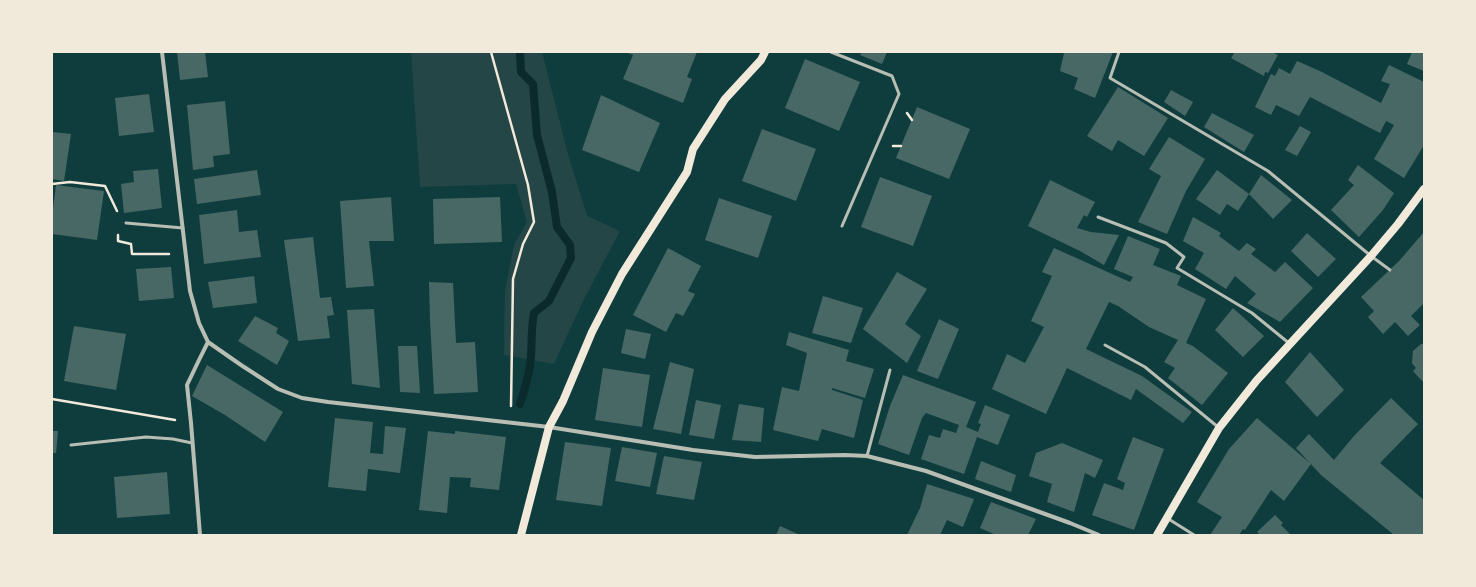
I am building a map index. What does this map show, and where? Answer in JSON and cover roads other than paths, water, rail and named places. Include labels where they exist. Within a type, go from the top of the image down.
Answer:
[{"type":"main road","points":[[521,535],[549,427],[563,401],[592,332],[622,274],[687,172],[693,149],[725,99],[761,60],[765,52]]},
{"type":"main road","points":[[1157,535],[1219,428],[1257,380],[1372,256],[1423,193]]},
{"type":"street","points":[[162,52],[190,291],[198,323],[208,342],[278,389],[302,398],[335,403],[549,427],[693,450],[755,458],[845,455],[867,456],[926,471],[1058,518],[1099,535]]},
{"type":"street","points":[[200,535],[192,444],[192,423],[187,386],[208,342]]},
{"type":"lane","points":[[831,52],[892,76],[899,94],[842,226]]},
{"type":"lane","points":[[1119,52],[1110,78],[1268,171],[1390,270]]},
{"type":"lane","points":[[1098,217],[1166,243],[1184,257],[1177,268],[1252,313],[1290,344]]},
{"type":"lane","points":[[126,223],[183,228]]},
{"type":"lane","points":[[1105,345],[1145,367],[1219,428]]},
{"type":"lane","points":[[867,456],[890,370]]},
{"type":"lane","points":[[71,445],[146,437],[173,439],[192,444]]},
{"type":"lane","points":[[1167,518],[1194,535]]},
{"type":"waterway","points":[[520,52],[521,72],[533,84],[537,135],[552,192],[557,227],[570,245],[571,258],[549,301],[534,313],[532,324],[530,369],[520,404]]}]
